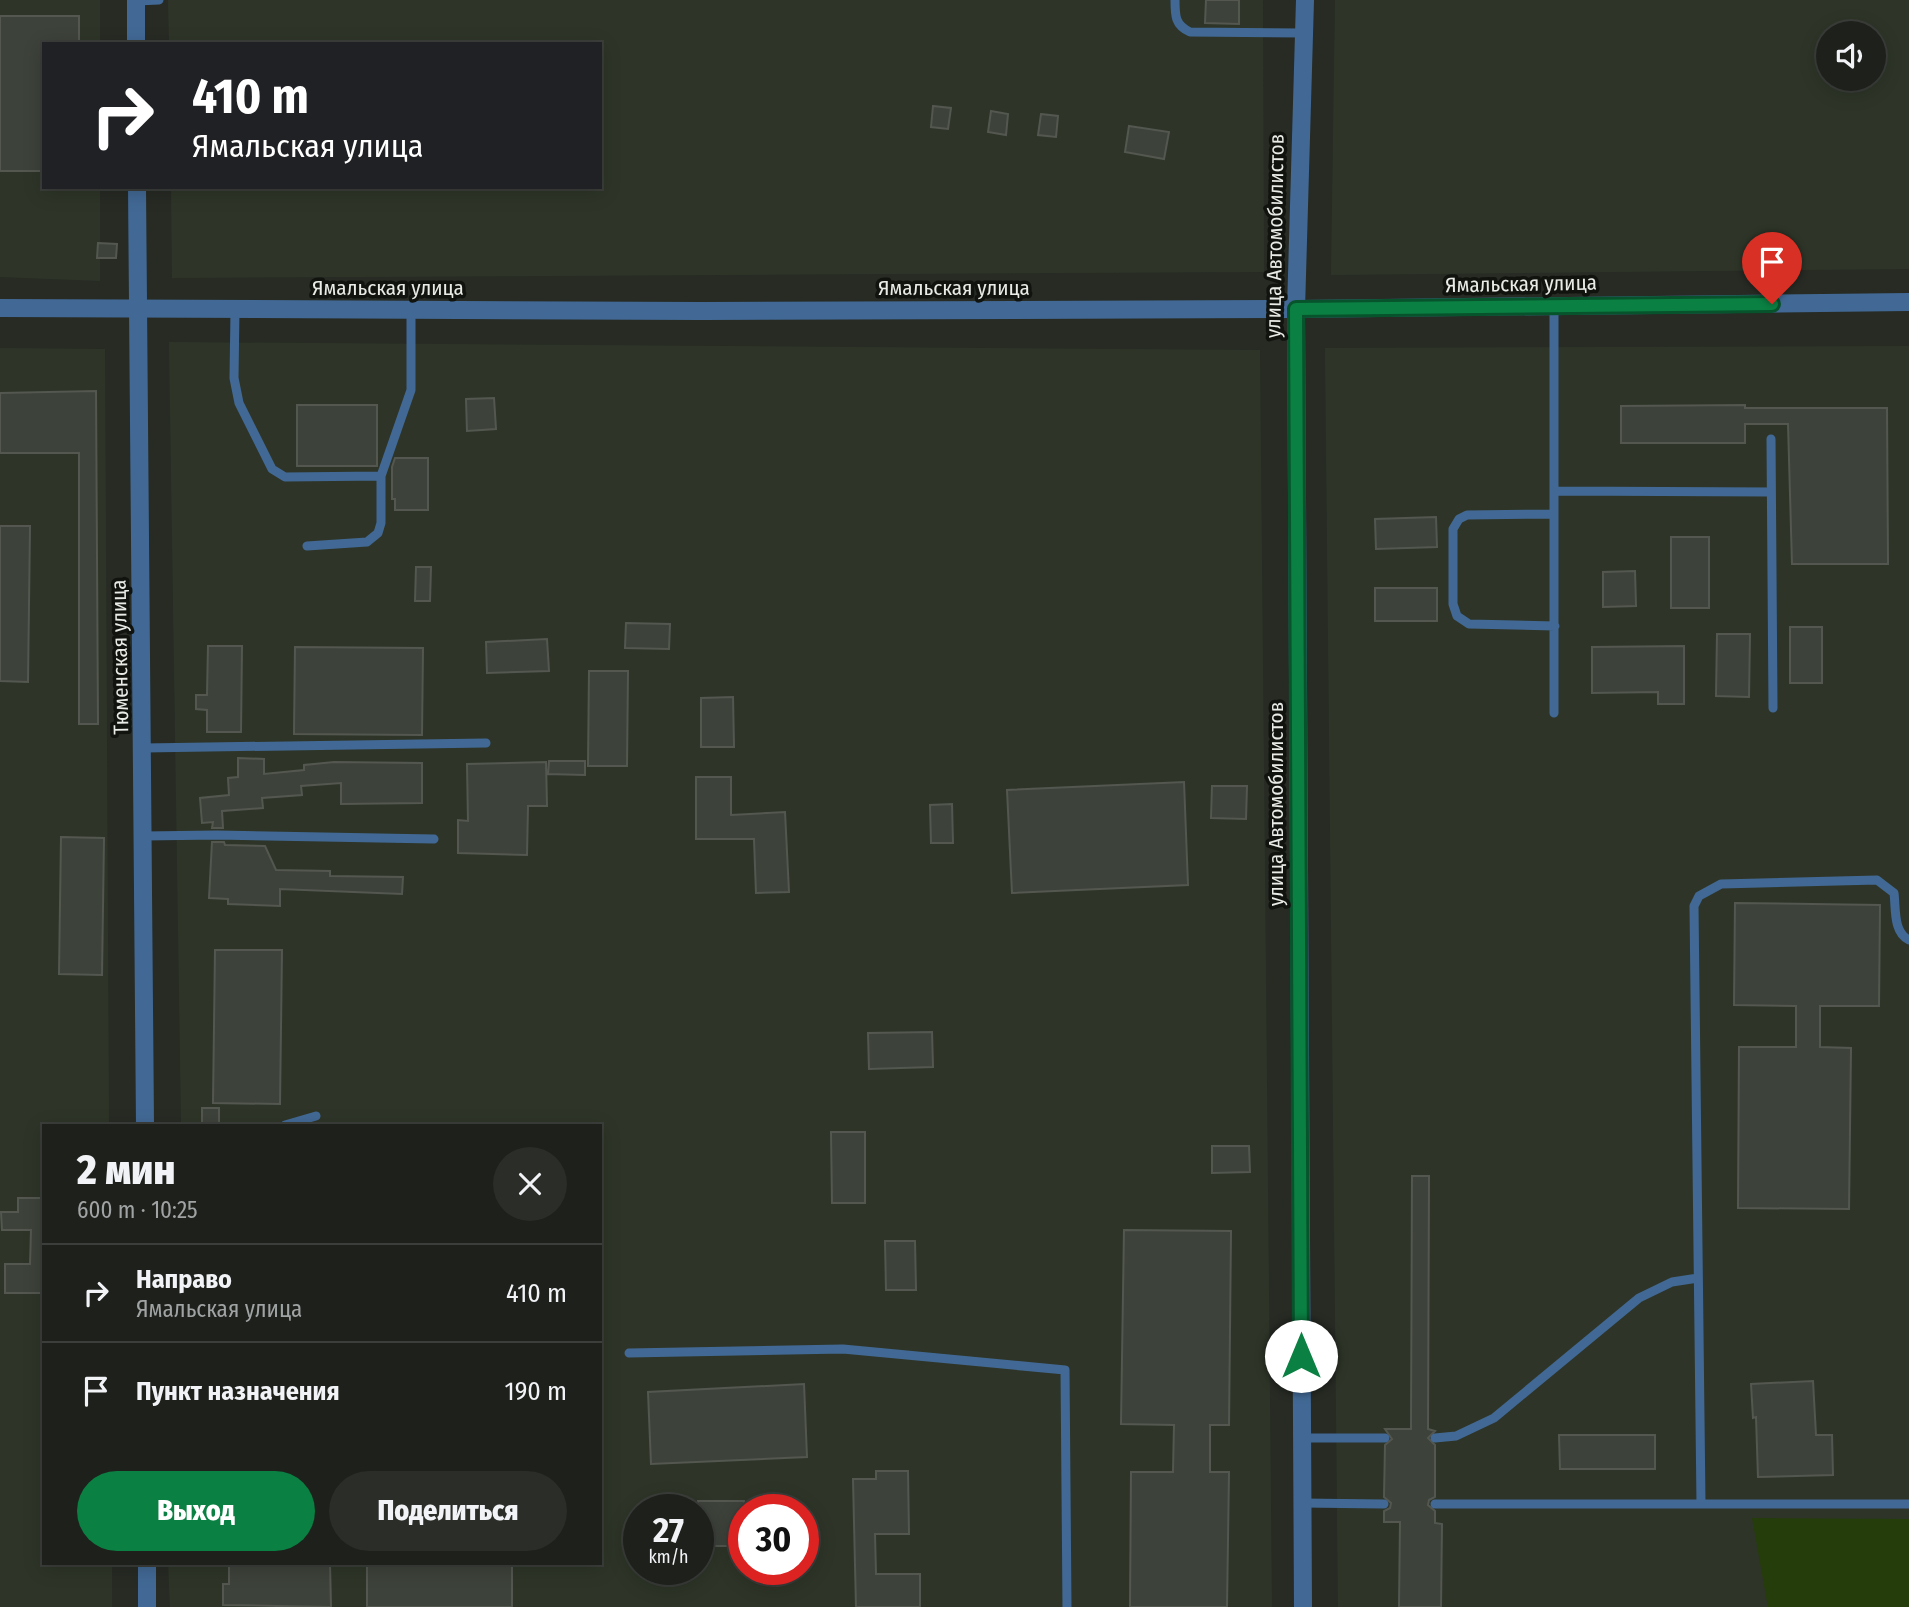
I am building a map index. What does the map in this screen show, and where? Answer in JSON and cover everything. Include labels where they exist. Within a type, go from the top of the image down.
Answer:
[{"type":"street","points":[[136,0],[136,42]]},
{"type":"street","name":"улица Автомобилистов","points":[[1303,1607],[1296,309],[1305,0]]},
{"type":"street","name":"Тюменская улица","points":[[137,189],[144,748],[145,1124]]},
{"type":"street","name":"Ямальская улица","points":[[0,308],[235,311],[1296,309],[1909,302]]},
{"type":"street","points":[[147,1565],[147,1607]]},
{"type":"lane","points":[[136,0],[159,0]]},
{"type":"lane","points":[[1175,0],[1175,19],[1182,28],[1190,32],[1303,33]]},
{"type":"lane","points":[[1554,307],[1554,713]]},
{"type":"lane","points":[[235,311],[233,363],[237,392],[272,469],[285,477],[381,476]]},
{"type":"lane","points":[[307,545],[372,540],[381,523],[381,476],[411,390],[411,311]]},
{"type":"lane","points":[[1771,439],[1773,708]]},
{"type":"lane","points":[[1554,491],[1771,492]]},
{"type":"lane","points":[[1554,514],[1467,515],[1458,519],[1453,529],[1453,604],[1458,616],[1469,624],[1555,626]]},
{"type":"lane","points":[[144,748],[486,743]]},
{"type":"lane","points":[[144,836],[434,839]]},
{"type":"lane","points":[[1701,1504],[1694,906],[1699,897],[1721,884],[1877,880],[1894,893],[1898,928],[1909,940]]},
{"type":"lane","points":[[288,1124],[316,1116]]},
{"type":"lane","points":[[1435,1438],[1456,1436],[1493,1418],[1639,1298],[1672,1282],[1698,1278]]},
{"type":"lane","points":[[629,1353],[843,1349],[1065,1370],[1067,1607]]},
{"type":"lane","points":[[1302,1438],[1385,1438]]},
{"type":"lane","points":[[1302,1503],[1384,1504]]},
{"type":"lane","points":[[1435,1504],[1909,1504]]},
{"type":"shaded area","points":[[0,0],[100,0],[100,42],[42,42],[42,189],[100,189],[100,281],[0,277]]},
{"type":"shaded area","points":[[168,0],[1263,0],[1264,272],[172,278],[171,189],[602,189],[602,42],[169,42]]},
{"type":"shaded area","points":[[1335,0],[1909,0],[1909,269],[1331,275]]},
{"type":"shaded area","points":[[169,342],[1260,350],[1272,1607],[170,1607],[168,1565],[602,1565],[602,1124],[181,1124]]},
{"type":"shaded area","points":[[1909,346],[1909,1607],[1338,1607],[1325,348]]},
{"type":"shaded area","points":[[0,348],[105,349],[109,1124],[42,1124],[42,1565],[112,1565],[112,1607],[0,1607]]},
{"type":"green space","points":[[1752,1518],[1909,1519],[1909,1607],[1768,1607]]},
{"type":"building","points":[[1206,0],[1239,0],[1239,24],[1205,23]]},
{"type":"building","points":[[0,16],[79,16],[79,42],[42,42],[42,171],[0,171]]},
{"type":"building","points":[[933,106],[951,108],[948,129],[931,127]]},
{"type":"building","points":[[991,111],[1008,114],[1006,135],[988,132]]},
{"type":"building","points":[[1041,114],[1058,116],[1056,137],[1038,135]]},
{"type":"building","points":[[1129,126],[1169,132],[1164,159],[1125,152]]},
{"type":"building","points":[[98,243],[117,244],[116,258],[97,258]]},
{"type":"building","points":[[96,391],[98,724],[79,724],[79,453],[0,453],[0,393]]},
{"type":"building","points":[[494,398],[496,429],[467,431],[466,399]]},
{"type":"building","points":[[297,405],[377,405],[377,466],[297,466]]},
{"type":"building","points":[[1745,405],[1745,408],[1887,408],[1888,564],[1792,564],[1788,424],[1745,424],[1745,443],[1621,443],[1621,406]]},
{"type":"building","points":[[395,458],[428,458],[428,510],[395,510],[395,499],[392,499],[392,467]]},
{"type":"building","points":[[1436,517],[1437,547],[1376,549],[1375,519]]},
{"type":"building","points":[[0,526],[30,526],[28,682],[0,681]]},
{"type":"building","points":[[1671,537],[1709,537],[1709,608],[1671,608]]},
{"type":"building","points":[[416,567],[431,567],[430,601],[415,601]]},
{"type":"building","points":[[1635,571],[1636,606],[1603,607],[1603,572]]},
{"type":"building","points":[[1375,588],[1437,588],[1437,621],[1375,621]]},
{"type":"building","points":[[626,623],[670,624],[669,649],[625,648]]},
{"type":"building","points":[[1790,627],[1822,627],[1822,683],[1790,683]]},
{"type":"building","points":[[1717,634],[1750,634],[1749,697],[1716,696]]},
{"type":"building","points":[[547,639],[549,671],[487,673],[486,642]]},
{"type":"building","points":[[208,646],[242,646],[241,732],[207,732],[207,710],[196,709],[196,695],[207,695]]},
{"type":"building","points":[[1684,646],[1684,704],[1658,704],[1658,692],[1592,693],[1592,647]]},
{"type":"building","points":[[295,647],[423,648],[422,735],[294,734]]},
{"type":"building","points":[[589,671],[628,671],[627,766],[588,766]]},
{"type":"building","points":[[733,697],[734,747],[701,747],[701,698]]},
{"type":"building","points":[[238,758],[264,759],[264,774],[304,770],[304,765],[334,762],[422,763],[422,803],[341,804],[341,783],[301,786],[302,795],[262,798],[263,808],[222,811],[223,828],[212,828],[213,822],[202,823],[200,798],[229,795],[228,778],[238,777]]},
{"type":"building","points":[[549,761],[585,761],[585,775],[548,774]]},
{"type":"building","points":[[546,762],[547,806],[528,806],[527,855],[458,853],[458,820],[468,821],[467,764]]},
{"type":"building","points":[[696,777],[731,777],[731,815],[785,812],[789,892],[756,893],[754,839],[696,839]]},
{"type":"building","points":[[1184,782],[1188,885],[1012,893],[1007,790]]},
{"type":"building","points":[[1212,786],[1247,786],[1246,819],[1211,818]]},
{"type":"building","points":[[952,804],[953,843],[931,843],[930,805]]},
{"type":"building","points":[[61,837],[104,838],[102,975],[59,974]]},
{"type":"building","points":[[212,842],[265,846],[276,870],[330,871],[330,876],[403,877],[402,894],[280,889],[280,906],[228,904],[228,899],[209,898]]},
{"type":"building","points":[[1735,903],[1880,905],[1879,1006],[1820,1006],[1820,1047],[1851,1048],[1849,1209],[1738,1208],[1739,1047],[1796,1047],[1796,1006],[1734,1005]]},
{"type":"building","points":[[215,950],[282,950],[280,1104],[213,1103]]},
{"type":"building","points":[[932,1032],[933,1067],[869,1069],[868,1033]]},
{"type":"building","points":[[202,1108],[219,1108],[219,1124],[202,1124]]},
{"type":"building","points":[[831,1132],[865,1132],[865,1203],[832,1203]]},
{"type":"building","points":[[1212,1146],[1249,1146],[1250,1172],[1212,1173]]},
{"type":"building","points":[[1412,1176],[1429,1176],[1428,1429],[1435,1431],[1428,1438],[1435,1445],[1435,1497],[1429,1500],[1428,1505],[1435,1511],[1435,1523],[1442,1524],[1441,1607],[1399,1607],[1400,1522],[1384,1522],[1384,1511],[1390,1508],[1391,1503],[1384,1497],[1385,1445],[1392,1439],[1385,1429],[1411,1429]]},
{"type":"building","points":[[18,1198],[42,1198],[42,1293],[5,1293],[5,1264],[30,1264],[31,1230],[2,1230],[1,1212],[18,1212]]},
{"type":"building","points":[[1124,1230],[1231,1231],[1229,1425],[1210,1425],[1210,1472],[1229,1472],[1227,1607],[1130,1607],[1131,1472],[1173,1472],[1174,1425],[1121,1424]]},
{"type":"building","points":[[885,1241],[915,1241],[916,1290],[886,1290]]},
{"type":"building","points":[[1813,1381],[1816,1435],[1832,1435],[1833,1475],[1758,1477],[1756,1417],[1753,1418],[1751,1384]]},
{"type":"building","points":[[804,1384],[807,1457],[651,1464],[648,1392]]},
{"type":"building","points":[[1559,1435],[1655,1435],[1655,1469],[1560,1469]]},
{"type":"building","points":[[876,1471],[908,1471],[909,1534],[875,1534],[876,1574],[920,1574],[920,1607],[856,1607],[853,1479],[876,1479]]},
{"type":"building","points":[[714,1501],[728,1501],[728,1546],[714,1546]]},
{"type":"building","points":[[229,1565],[330,1565],[331,1607],[223,1605],[223,1584],[229,1584]]},
{"type":"building","points":[[367,1565],[512,1565],[512,1607],[367,1607]]},
{"type":"route","points":[[1301,1356],[1296,309],[1772,304]]}]
